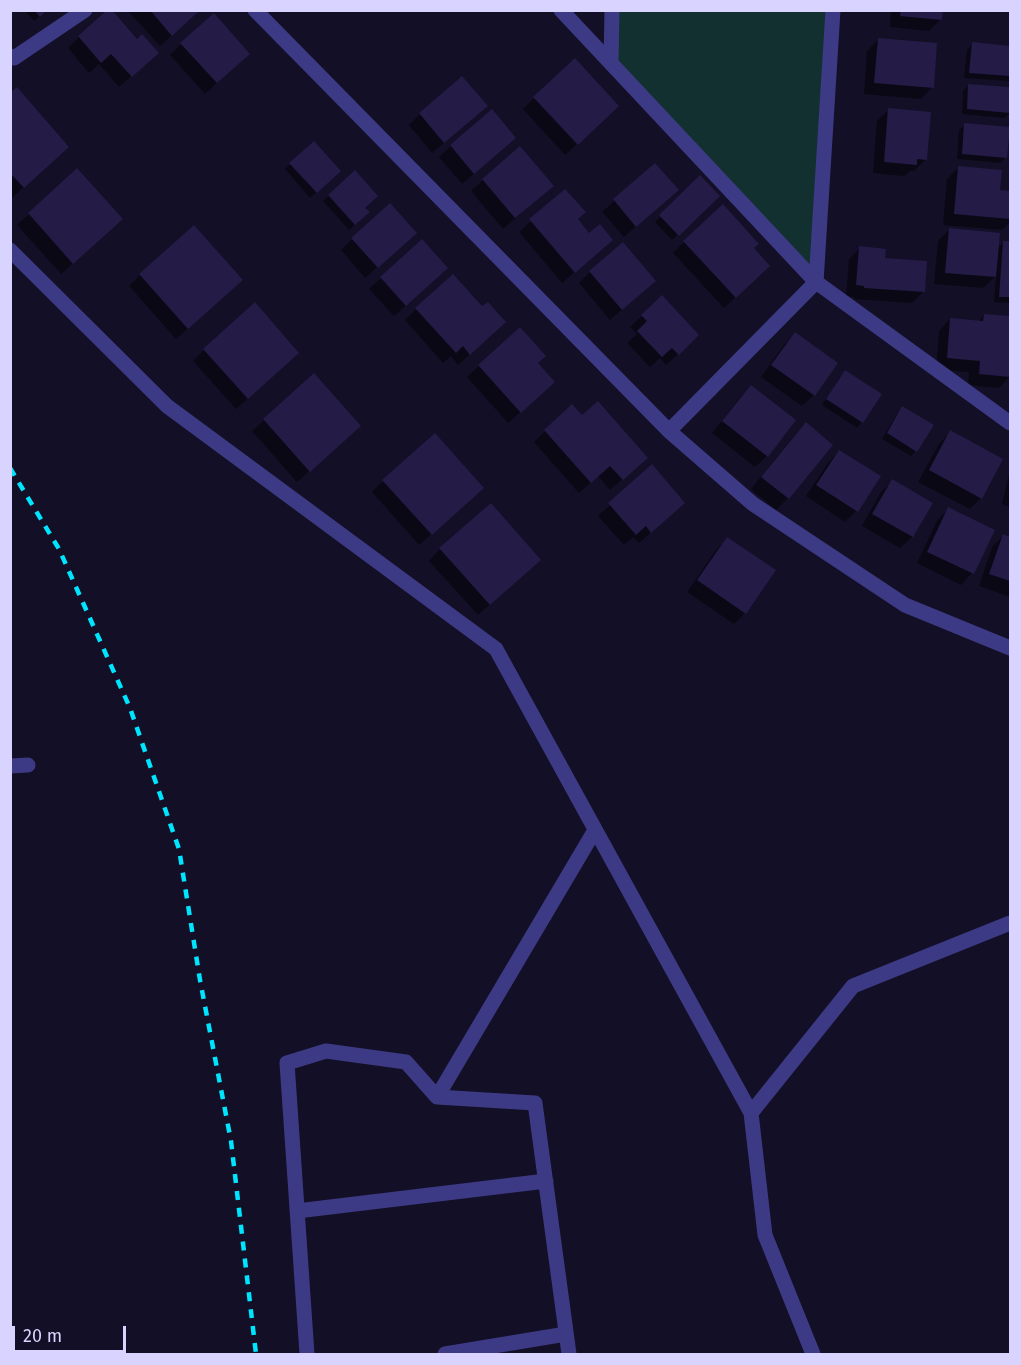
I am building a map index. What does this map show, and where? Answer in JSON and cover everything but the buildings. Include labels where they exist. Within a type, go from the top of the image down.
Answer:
[{"type":"street","points":[[10,56],[14,58],[85,10]]},
{"type":"street","points":[[255,10],[669,431],[753,504],[905,606],[1011,648]]},
{"type":"street","points":[[561,10],[816,282],[1011,423]]},
{"type":"street","points":[[611,63],[612,10]]},
{"type":"street","points":[[669,431],[816,282],[833,10]]},
{"type":"street","points":[[10,250],[167,406],[496,649],[751,1113],[765,1235],[813,1354]]},
{"type":"street","points":[[10,766],[28,765]]},
{"type":"street","points":[[437,1097],[595,830]]},
{"type":"street","points":[[751,1113],[853,986],[1011,923]]},
{"type":"street","points":[[307,1354],[287,1063],[326,1051],[406,1062],[437,1097],[535,1103],[569,1354]]},
{"type":"street","points":[[297,1211],[546,1181]]},
{"type":"street","points":[[445,1354],[566,1334]]},
{"type":"green space","points":[[612,11],[833,11],[816,282],[611,63]]},
{"type":"railway","points":[[10,468],[59,549],[130,708],[179,849],[200,980],[231,1141],[256,1354]]}]
